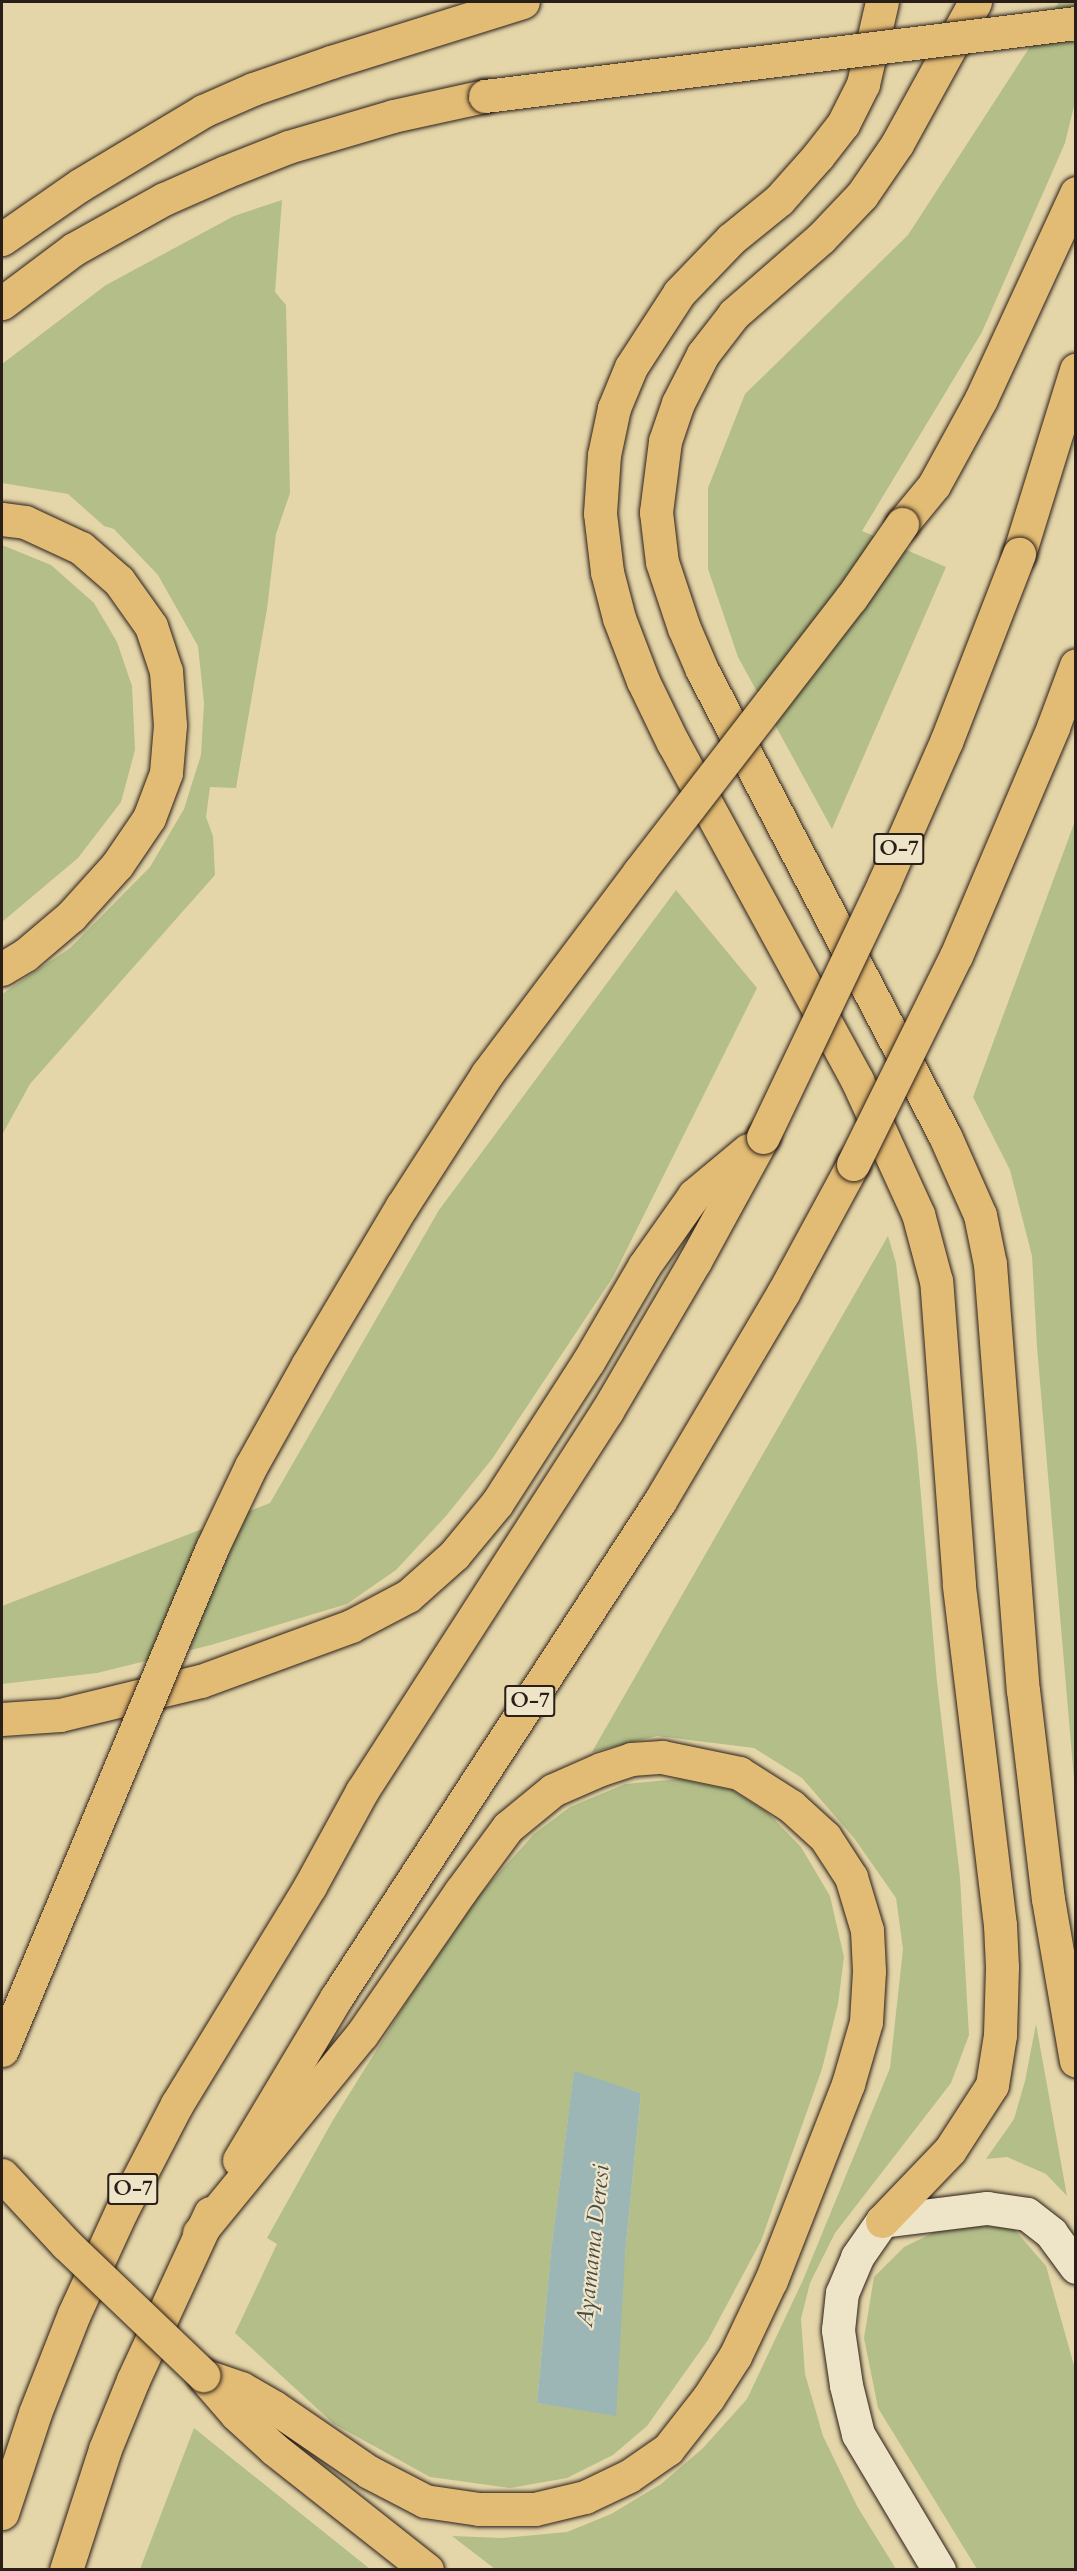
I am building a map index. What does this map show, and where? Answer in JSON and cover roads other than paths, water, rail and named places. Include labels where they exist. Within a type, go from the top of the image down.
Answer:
[{"type":"main road","points":[[2,238],[150,141],[203,111],[253,89],[523,2]]},
{"type":"main road","points":[[882,2],[863,84],[843,123],[818,156],[779,200],[731,239],[679,293],[631,367],[614,408],[604,455],[600,513],[607,572],[619,618],[643,681],[673,743],[857,1080],[918,1214],[936,1281],[959,1584],[999,1914],[1002,1967],[1000,2035],[992,2085],[950,2150],[882,2221],[857,2257],[842,2293],[838,2330],[846,2385],[858,2434],[939,2570]]},
{"type":"main road","points":[[975,2],[897,144],[862,195],[821,238],[734,314],[703,354],[678,403],[665,441],[657,512],[662,562],[684,628],[702,670],[945,1136],[980,1215],[990,1264],[1023,1690],[1048,1899],[1076,2061]]},
{"type":"main road","points":[[2,303],[74,249],[164,199],[288,147],[393,116],[485,96],[1076,23]]},
{"type":"main road","points":[[2,2050],[207,1558],[251,1466],[308,1364],[402,1206],[487,1074],[639,872],[851,598],[902,524],[934,485],[981,399],[1076,193]]},
{"type":"main road","name":"O-7","points":[[2,2513],[35,2413],[74,2314],[121,2212],[177,2104],[310,1886],[362,1791],[607,1411],[695,1261],[763,1137],[884,883],[946,742],[1019,554],[1076,370]]},
{"type":"main road","points":[[2,519],[25,522],[81,548],[119,581],[151,626],[166,670],[170,725],[166,773],[149,818],[123,855],[70,916],[25,955],[2,969]]},
{"type":"main road","name":"O-7","points":[[66,2570],[105,2449],[199,2233],[336,1998],[660,1501],[771,1314],[853,1164],[956,956],[1053,727],[1076,665]]},
{"type":"main road","points":[[2,1719],[60,1715],[201,1681],[351,1626],[408,1596],[454,1555],[496,1503],[588,1362],[644,1266],[694,1195],[763,1137]]},
{"type":"main road","points":[[199,2233],[362,2034],[453,1901],[508,1827],[553,1790],[631,1759],[662,1757],[739,1773],[790,1806],[825,1837],[851,1877],[867,1930],[869,1971],[866,2022],[848,2084],[771,2280],[735,2356],[708,2398],[668,2449],[629,2476],[585,2497],[535,2509],[479,2509],[425,2501],[369,2472],[249,2393],[203,2375]]},
{"type":"main road","points":[[2,2175],[66,2244],[203,2375],[236,2414],[274,2449],[427,2570]]},
{"type":"main road","points":[[882,2221],[987,2208],[1027,2214],[1051,2233],[1076,2267]]},
{"type":"water","name":"Ayamama Deresi","points":[[574,2071],[641,2093],[625,2254],[616,2416],[537,2403],[551,2251]]}]
